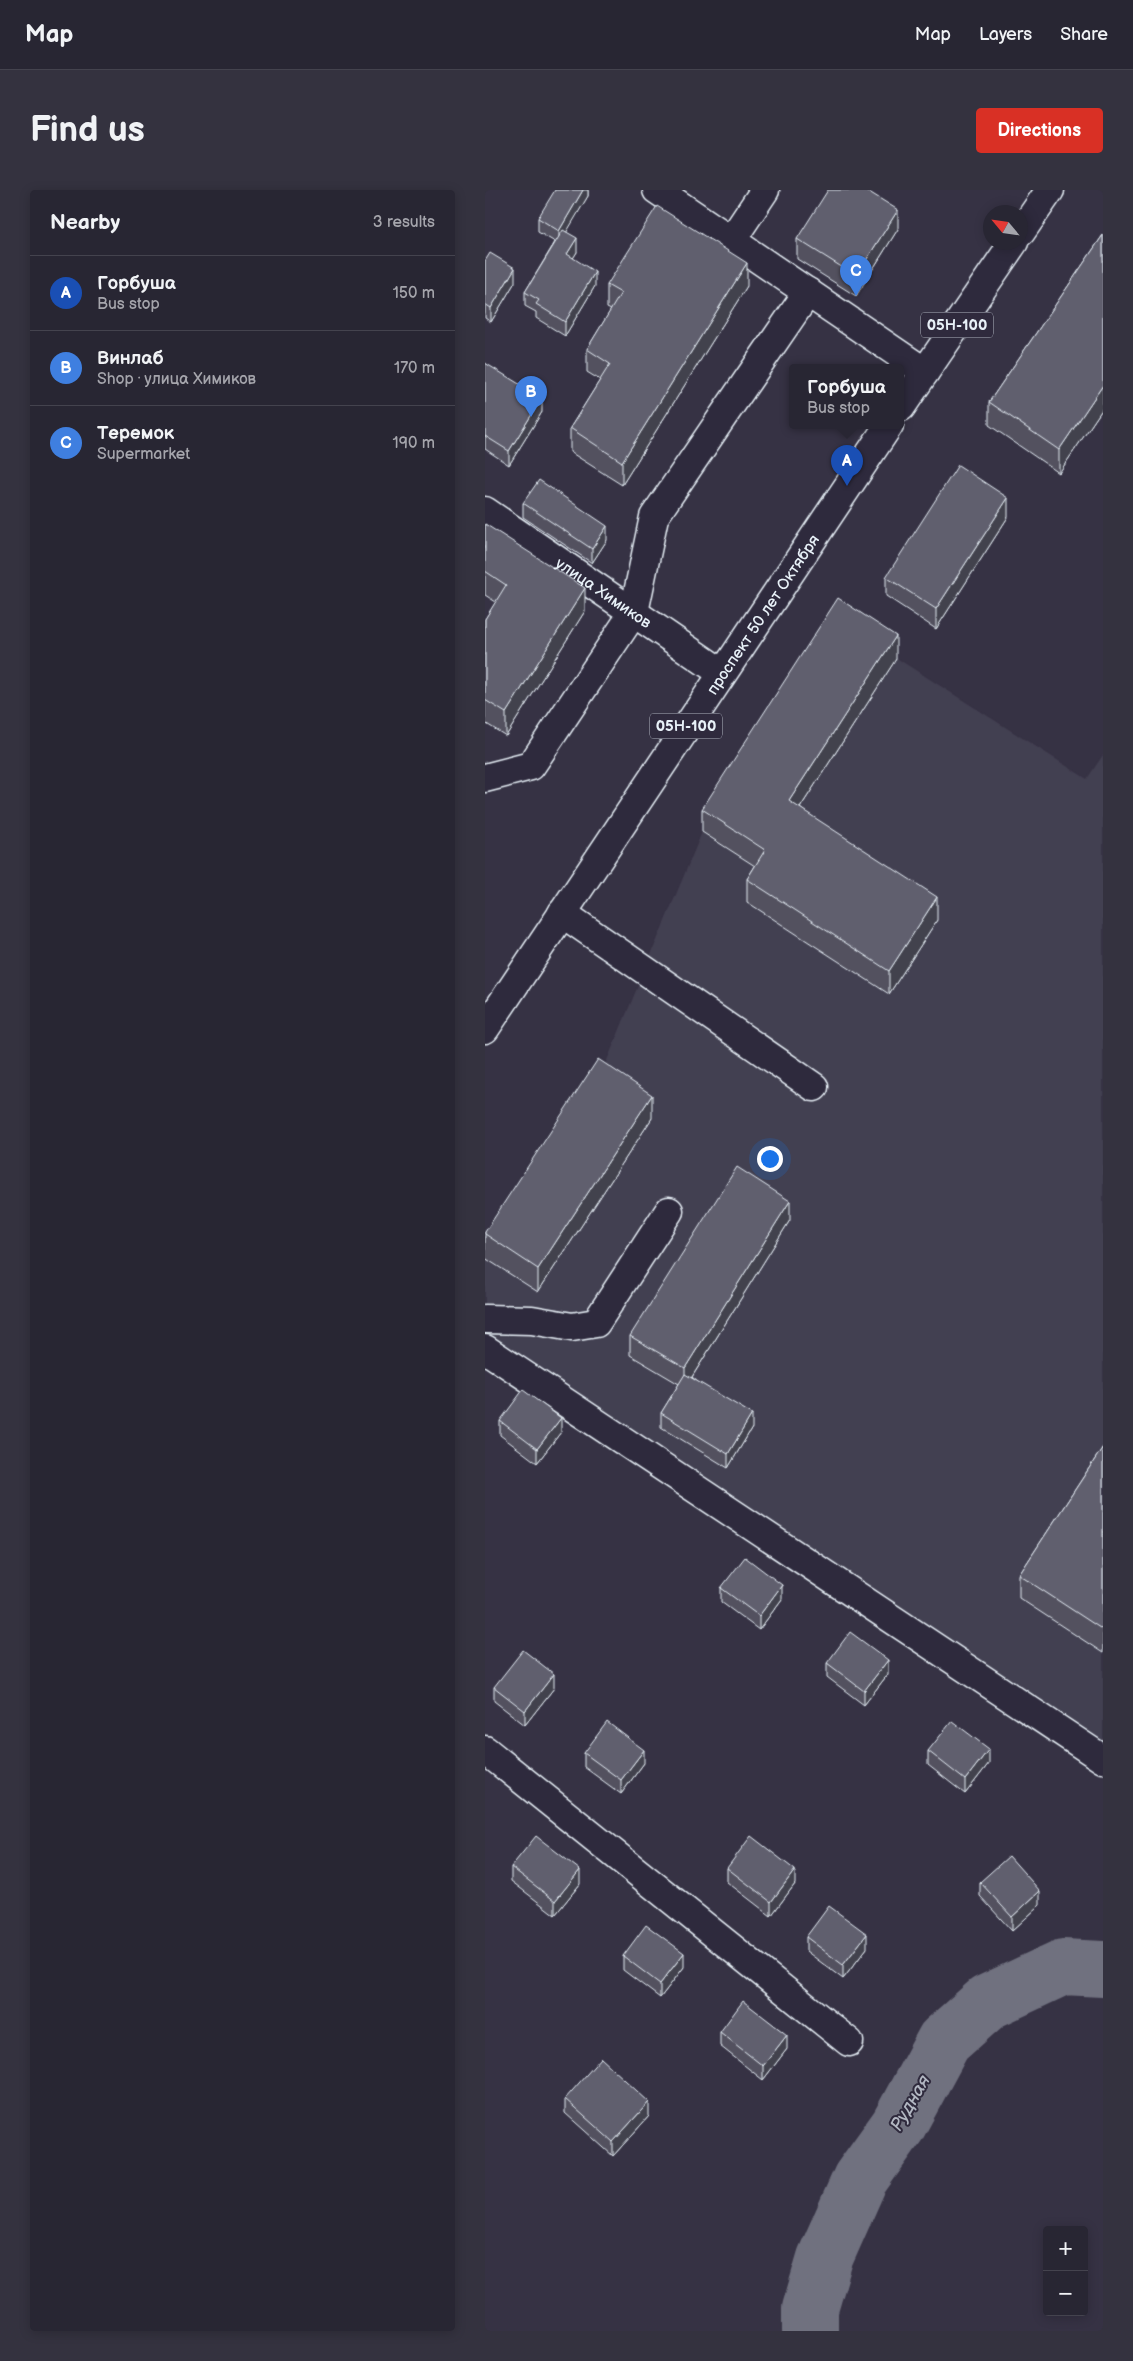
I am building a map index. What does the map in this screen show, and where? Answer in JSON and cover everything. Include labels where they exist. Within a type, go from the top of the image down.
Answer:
[{"type":"main road","points":[[657,190],[925,372]]},
{"type":"main road","points":[[731,241],[765,190]]},
{"type":"main road","points":[[1028,222],[1049,190]]},
{"type":"main road","name":"05Н-100","points":[[904,403],[1009,250]]},
{"type":"main road","points":[[485,778],[531,766],[634,612],[654,517],[807,292]]},
{"type":"main road","name":"проспект 50 лет Октября","points":[[485,1029],[886,429]]},
{"type":"main road","name":"улица Химиков","points":[[485,511],[722,673]]},
{"type":"main road","points":[[562,913],[814,1087]]},
{"type":"main road","points":[[485,1319],[532,1320],[571,1327],[596,1323],[669,1211]]},
{"type":"main road","points":[[485,1349],[1103,1759]]},
{"type":"main road","points":[[485,1750],[849,2042]]},
{"type":"shaded area","points":[[838,621],[1087,779],[1103,755],[1103,1763],[485,1367],[485,1255],[598,1082],[702,832]]},
{"type":"building","points":[[555,190],[583,190],[559,231],[538,218]]},
{"type":"building","points":[[828,190],[866,190],[898,210],[856,276],[797,239]]},
{"type":"building","points":[[657,206],[747,263],[622,462],[570,428],[610,364],[587,349],[621,293],[607,285]]},
{"type":"building","points":[[563,230],[577,238],[567,254],[595,272],[565,322],[536,304],[539,300],[525,292]]},
{"type":"building","points":[[1103,235],[1103,385],[1059,450],[989,402]]},
{"type":"building","points":[[490,253],[515,268],[491,308],[485,304],[485,261]]},
{"type":"building","points":[[485,363],[542,398],[509,451],[485,436]]},
{"type":"building","points":[[958,465],[1008,498],[936,609],[886,577]]},
{"type":"building","points":[[539,480],[607,526],[592,549],[523,503]]},
{"type":"building","points":[[485,524],[585,588],[506,713],[485,700],[485,619],[506,585],[485,571]]},
{"type":"building","points":[[838,598],[896,636],[789,801],[937,897],[889,971],[747,879],[765,850],[702,809]]},
{"type":"building","points":[[598,1059],[652,1095],[538,1269],[485,1234],[485,1232]]},
{"type":"building","points":[[737,1167],[790,1201],[685,1368],[630,1336]]},
{"type":"building","points":[[685,1374],[752,1414],[728,1454],[661,1413]]},
{"type":"building","points":[[523,1390],[561,1418],[537,1449],[500,1421]]},
{"type":"building","points":[[1103,1447],[1103,1630],[1019,1575]]},
{"type":"building","points":[[745,1557],[782,1585],[759,1616],[721,1588]]},
{"type":"building","points":[[850,1632],[888,1660],[864,1691],[827,1663]]},
{"type":"building","points":[[523,1650],[554,1674],[525,1711],[494,1687]]},
{"type":"building","points":[[952,1721],[989,1749],[965,1780],[928,1751]]},
{"type":"building","points":[[607,1722],[644,1750],[621,1780],[584,1753]]},
{"type":"building","points":[[536,1836],[580,1870],[555,1901],[511,1867]]},
{"type":"building","points":[[751,1836],[795,1870],[771,1902],[727,1868]]},
{"type":"building","points":[[1009,1856],[1040,1891],[1012,1917],[980,1882]]},
{"type":"building","points":[[829,1906],[867,1934],[843,1965],[806,1937]]},
{"type":"building","points":[[646,1925],[684,1953],[660,1984],[623,1956]]},
{"type":"building","points":[[743,2001],[787,2035],[763,2066],[720,2032]]},
{"type":"building","points":[[601,2058],[649,2102],[613,2142],[565,2099]]},
{"type":"waterway","name":"Рудная","points":[[810,2331],[810,2309],[825,2258],[860,2179],[898,2126],[944,2041],[988,2002],[1063,1967],[1103,1969]]},
{"type":"place","name":"Теремок","points":[[856,296]]},
{"type":"place","name":"Винлаб","points":[[531,417]]},
{"type":"place","name":"Горбуша","points":[[847,486]]}]
